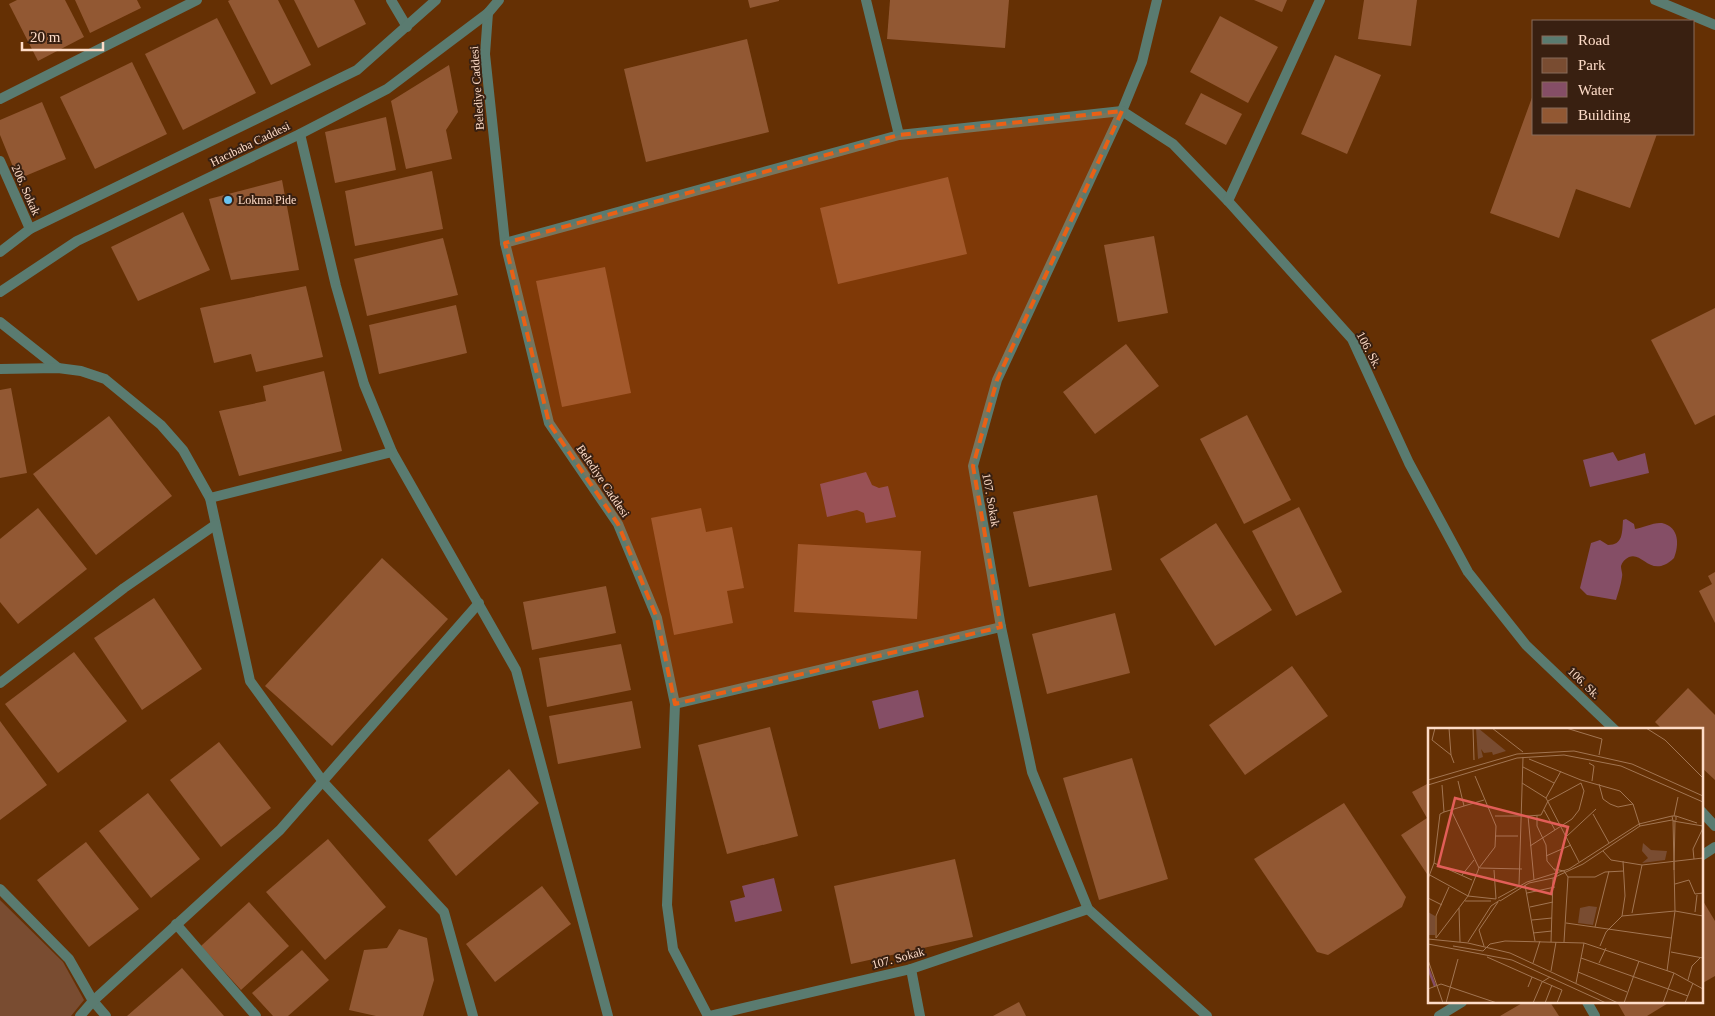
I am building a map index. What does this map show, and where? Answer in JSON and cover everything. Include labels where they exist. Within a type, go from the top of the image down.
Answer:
[{"type":"street","points":[[0,99],[197,0]]},
{"type":"street","points":[[392,0],[407,27]]},
{"type":"street","points":[[0,252],[30,229],[356,70],[436,0]]},
{"type":"street","name":"Hacıbaba Caddesi","points":[[0,292],[77,242],[300,134],[387,89],[488,12],[499,0]]},
{"type":"street","points":[[866,0],[899,135]]},
{"type":"street","points":[[504,243],[899,135],[1122,112],[1142,62],[1157,0]]},
{"type":"street","points":[[1228,201],[1320,0]]},
{"type":"street","points":[[1655,0],[1715,24]]},
{"type":"street","name":"Belediye Caddesi","points":[[488,12],[485,54],[504,243],[549,423],[618,524],[657,618],[675,704],[667,905],[673,949],[708,1016]]},
{"type":"street","name":"106. Sk.","points":[[1122,112],[1173,144],[1228,201],[1352,340],[1410,463],[1468,572],[1526,645],[1613,728]]},
{"type":"street","name":"107. Sokak","points":[[1122,112],[997,380],[972,466],[1001,627],[1032,772],[1088,908],[1208,1016]]},
{"type":"street","points":[[300,134],[336,286],[359,366],[392,452],[516,670],[608,1016]]},
{"type":"street","name":"206. Sokak","points":[[0,161],[30,229]]},
{"type":"street","points":[[0,322],[58,368]]},
{"type":"street","points":[[0,369],[58,368],[81,371],[105,379],[161,425],[183,450],[210,498],[250,681],[324,783],[444,912],[473,1016]]},
{"type":"street","points":[[210,498],[392,452]]},
{"type":"street","points":[[0,683],[124,588],[215,525]]},
{"type":"street","points":[[80,1016],[93,1001],[280,830],[324,783],[479,603]]},
{"type":"street","points":[[675,704],[1001,627]]},
{"type":"street","points":[[1702,813],[1715,826]]},
{"type":"street","points":[[1702,855],[1715,847]]},
{"type":"street","points":[[0,889],[69,959],[93,1001],[106,1016]]},
{"type":"street","name":"107. Sokak","points":[[708,1016],[911,969],[1088,908]]},
{"type":"street","points":[[176,924],[256,1016]]},
{"type":"street","points":[[911,969],[920,1016]]},
{"type":"street","points":[[1439,1016],[1459,1004]]},
{"type":"street","points":[[1588,1004],[1595,1016]]},
{"type":"highlighted area","points":[[1122,111],[997,380],[973,466],[1001,627],[675,704],[657,618],[618,524],[549,423],[505,243],[899,135]]},
{"type":"green space","points":[[0,900],[63,962],[84,1000],[71,1016],[0,1016]]},
{"type":"water","points":[[1613,452],[1618,461],[1645,453],[1649,473],[1590,487],[1583,460]]},
{"type":"water","points":[[866,472],[872,485],[879,488],[888,486],[896,517],[866,523],[864,513],[857,510],[827,517],[820,484]]},
{"type":"water","points":[[1626,519],[1634,524],[1635,529],[1659,523],[1672,528],[1677,538],[1674,558],[1666,564],[1653,566],[1634,556],[1629,557],[1621,566],[1622,576],[1616,600],[1587,595],[1580,588],[1591,543],[1600,540],[1608,545],[1617,543],[1621,537],[1623,520]]},
{"type":"water","points":[[918,690],[924,717],[879,729],[872,701]]},
{"type":"water","points":[[774,878],[782,911],[735,922],[730,901],[745,897],[742,886]]},
{"type":"building","points":[[17,0],[65,0],[84,37],[38,61],[9,4]]},
{"type":"building","points":[[75,0],[137,0],[141,8],[90,33]]},
{"type":"building","points":[[278,0],[311,65],[271,85],[228,1]]},
{"type":"building","points":[[294,0],[354,0],[366,24],[318,48]]},
{"type":"building","points":[[748,0],[779,0],[779,1],[750,8]]},
{"type":"building","points":[[890,0],[1009,0],[1005,48],[887,39]]},
{"type":"building","points":[[1254,0],[1287,0],[1282,12]]},
{"type":"building","points":[[1364,0],[1417,0],[1411,46],[1358,39]]},
{"type":"building","points":[[1220,16],[1278,47],[1248,103],[1190,72]]},
{"type":"building","points":[[217,18],[256,93],[183,130],[145,54]]},
{"type":"building","points":[[747,39],[769,132],[646,162],[624,69]]},
{"type":"building","points":[[1335,55],[1381,75],[1347,154],[1301,134]]},
{"type":"building","points":[[132,62],[167,134],[95,169],[60,97]]},
{"type":"building","points":[[449,65],[458,112],[446,130],[452,159],[406,169],[391,101]]},
{"type":"building","points":[[1201,93],[1242,114],[1226,145],[1185,124]]},
{"type":"building","points":[[1532,98],[1532,135],[1657,135],[1630,208],[1576,189],[1559,238],[1490,213]]},
{"type":"building","points":[[42,102],[66,159],[18,179],[0,135],[0,120]]},
{"type":"building","points":[[386,117],[396,170],[335,183],[325,132]]},
{"type":"building","points":[[432,171],[443,229],[355,246],[345,191]]},
{"type":"building","points":[[948,177],[967,254],[838,284],[820,208]]},
{"type":"building","points":[[282,180],[299,270],[231,280],[209,199]]},
{"type":"building","points":[[183,212],[210,270],[138,301],[111,247]]},
{"type":"building","points":[[1154,236],[1168,313],[1118,322],[1104,245]]},
{"type":"building","points":[[443,238],[458,295],[367,316],[354,259]]},
{"type":"building","points":[[605,267],[631,393],[562,407],[536,281]]},
{"type":"building","points":[[306,286],[323,357],[256,372],[251,354],[214,363],[200,308]]},
{"type":"building","points":[[456,305],[467,353],[379,374],[369,325]]},
{"type":"building","points":[[1715,308],[1715,415],[1695,425],[1651,340]]},
{"type":"building","points":[[1126,344],[1159,386],[1095,434],[1063,392]]},
{"type":"building","points":[[324,371],[342,451],[239,476],[219,411],[266,401],[263,386]]},
{"type":"building","points":[[11,388],[27,473],[0,478],[0,390]]},
{"type":"building","points":[[1247,415],[1291,500],[1244,524],[1200,439]]},
{"type":"building","points":[[109,416],[172,496],[96,555],[33,474]]},
{"type":"building","points":[[1097,495],[1112,570],[1029,587],[1013,512]]},
{"type":"building","points":[[1299,507],[1342,592],[1296,616],[1252,531]]},
{"type":"building","points":[[38,508],[87,569],[18,624],[0,602],[0,539]]},
{"type":"building","points":[[701,508],[706,532],[732,527],[744,588],[727,591],[733,623],[674,635],[651,518]]},
{"type":"building","points":[[1216,523],[1272,610],[1215,646],[1160,559]]},
{"type":"building","points":[[798,544],[921,551],[917,619],[794,612]]},
{"type":"building","points":[[382,558],[448,619],[332,746],[265,686]]},
{"type":"building","points":[[1715,572],[1715,623],[1699,591],[1712,584],[1708,576]]},
{"type":"building","points":[[606,586],[616,633],[532,650],[523,602]]},
{"type":"building","points":[[154,598],[202,669],[142,710],[94,638]]},
{"type":"building","points":[[1115,613],[1130,673],[1047,694],[1032,634]]},
{"type":"building","points":[[621,644],[631,690],[547,707],[539,658]]},
{"type":"building","points":[[74,652],[127,721],[58,773],[5,704]]},
{"type":"building","points":[[1292,666],[1328,716],[1245,775],[1209,725]]},
{"type":"building","points":[[1688,688],[1715,715],[1715,780],[1702,768],[1702,728],[1661,728],[1655,722]]},
{"type":"building","points":[[632,701],[641,748],[558,764],[549,716]]},
{"type":"building","points":[[0,721],[47,785],[0,820]]},
{"type":"building","points":[[770,727],[798,836],[727,854],[698,745]]},
{"type":"building","points":[[219,742],[271,808],[221,847],[170,780]]},
{"type":"building","points":[[1132,758],[1168,879],[1099,900],[1063,778]]},
{"type":"building","points":[[509,769],[539,803],[456,876],[428,840]]},
{"type":"building","points":[[1428,784],[1428,876],[1401,835],[1427,818],[1412,792]]},
{"type":"building","points":[[148,793],[200,859],[151,898],[99,831]]},
{"type":"building","points":[[1344,803],[1406,897],[1402,907],[1328,955],[1317,952],[1254,859]]},
{"type":"building","points":[[328,839],[386,907],[325,960],[266,892]]},
{"type":"building","points":[[86,842],[139,909],[89,947],[37,880]]},
{"type":"building","points":[[955,859],[973,937],[851,964],[834,886]]},
{"type":"building","points":[[542,886],[571,924],[495,982],[466,944]]},
{"type":"building","points":[[1703,901],[1715,921],[1715,976],[1702,983]]},
{"type":"building","points":[[249,902],[289,946],[241,990],[201,946]]},
{"type":"building","points":[[399,929],[427,938],[434,980],[423,1016],[376,1016],[349,1010],[364,950],[387,948]]},
{"type":"building","points":[[302,950],[329,980],[288,1016],[273,1016],[252,993]]},
{"type":"building","points":[[182,968],[224,1016],[127,1016]]},
{"type":"building","points":[[1019,1002],[1026,1016],[993,1016]]},
{"type":"building","points":[[1521,1004],[1551,1004],[1559,1016],[1500,1016]]},
{"type":"building","points":[[1618,1004],[1667,1004],[1647,1016],[1625,1016]]},
{"type":"place","name":"Lokma Pide","points":[[228,200]]}]
